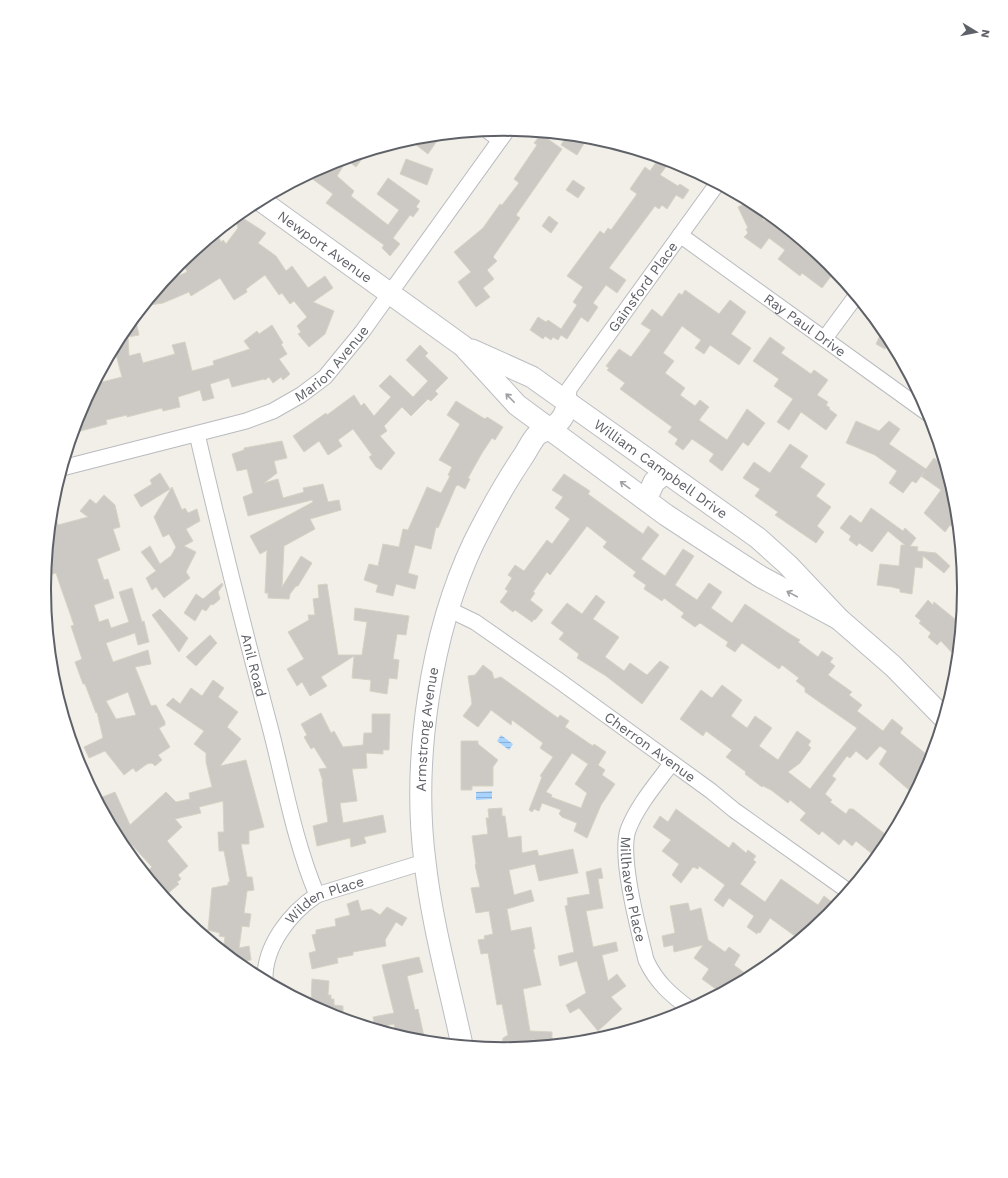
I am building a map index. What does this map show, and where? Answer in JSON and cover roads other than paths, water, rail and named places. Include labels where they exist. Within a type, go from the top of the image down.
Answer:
[{"type":"street","name":"Marion Avenue","points":[[68,467],[246,421],[273,411],[325,377],[348,351],[390,294],[503,136]]},
{"type":"street","name":"Gainsford Place","points":[[564,395],[714,188]]},
{"type":"street","name":"Newport Avenue","points":[[266,204],[390,294]]},
{"type":"street","name":"Ray Paul Drive","points":[[680,235],[826,338],[918,406]]},
{"type":"street","name":"William Campbell Drive","points":[[390,294],[463,346],[532,377],[564,395],[685,488],[758,538],[788,565],[839,619],[893,666],[940,714]]},
{"type":"street","points":[[826,338],[853,300]]},
{"type":"street","name":"William Campbell Drive","points":[[463,346],[508,396],[540,428],[739,564],[839,619]]},
{"type":"street","name":"Armstrong Avenue","points":[[461,1040],[434,918],[424,862],[421,812],[423,751],[433,676],[448,609],[460,576],[487,515],[540,428],[540,402],[564,395]]},
{"type":"street","name":"Anil Road","points":[[197,434],[224,549],[288,799],[306,868],[317,895]]},
{"type":"street","points":[[646,500],[654,482],[666,473]]},
{"type":"street","points":[[666,515],[679,504],[685,488]]},
{"type":"street","points":[[739,564],[758,538]]},
{"type":"street","name":"Cherron Avenue","points":[[448,609],[475,622],[558,680],[671,764],[845,888]]},
{"type":"street","name":"Millhaven Place","points":[[671,764],[633,819],[625,846],[626,863],[646,960],[652,973],[661,986],[684,1004]]},
{"type":"street","name":"Wilden Place","points":[[265,974],[270,954],[282,929],[304,904],[317,895],[424,862]]},
{"type":"water","points":[[501,735],[513,744],[509,750],[497,741]]},
{"type":"water","points":[[492,791],[492,799],[476,800],[476,792]]}]
